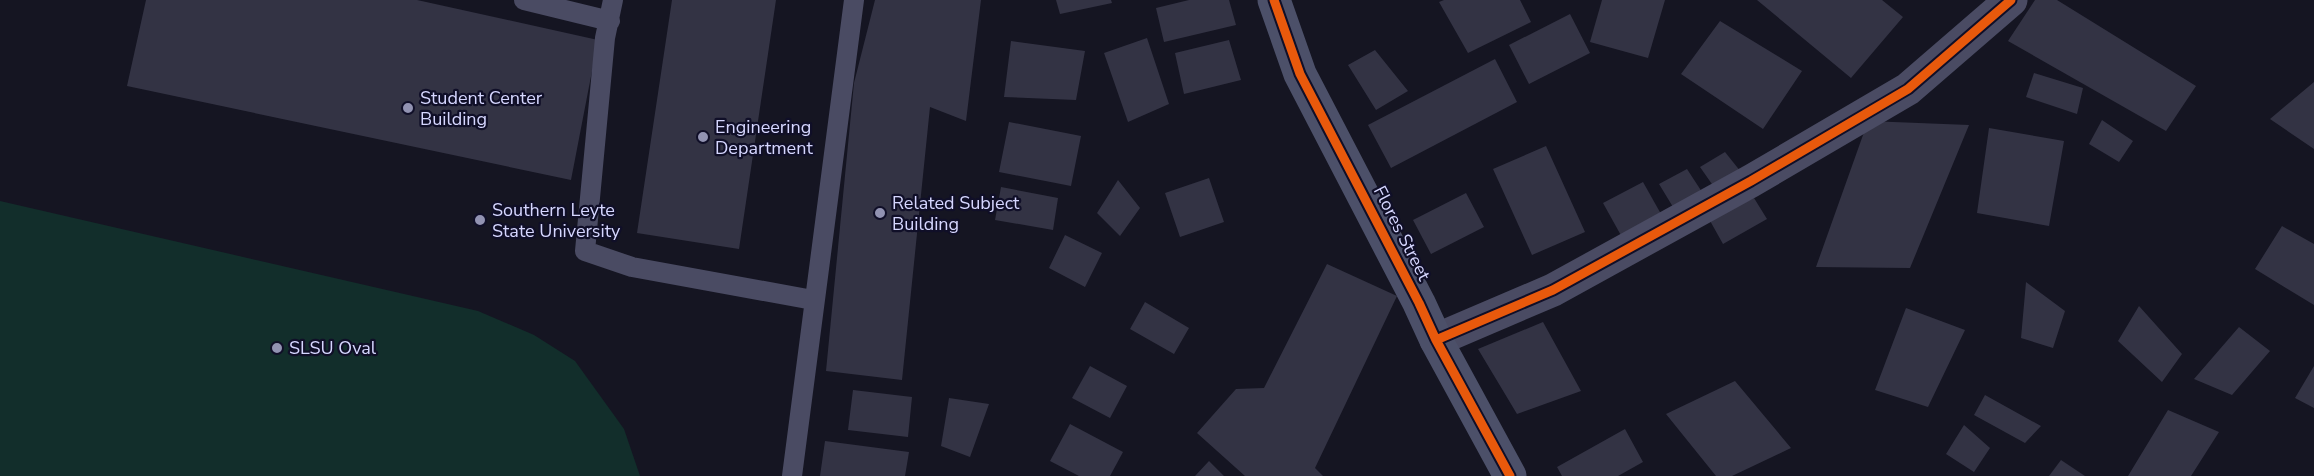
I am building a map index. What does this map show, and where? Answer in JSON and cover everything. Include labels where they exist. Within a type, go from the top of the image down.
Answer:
[{"type":"street","name":"Flores Street","points":[[1274,0],[1300,74],[1436,340],[1510,476]]},
{"type":"street","points":[[1436,340],[1553,290],[1751,181],[1908,89],[2011,0]]},
{"type":"lane","points":[[524,0],[610,21]]},
{"type":"lane","points":[[613,0],[605,38],[585,251],[632,267],[813,300]]},
{"type":"lane","points":[[792,476],[813,300],[854,0]]},
{"type":"green space","name":"SLSU Oval","points":[[0,201],[478,311],[534,335],[575,361],[624,429],[640,476],[0,476]]},
{"type":"building","name":"Student Center Building","points":[[146,0],[417,0],[598,40],[571,180],[127,86]]},
{"type":"building","name":"Engineering Department","points":[[672,0],[776,0],[739,249],[637,233]]},
{"type":"building","name":"Related Subject Building","points":[[875,0],[981,0],[966,121],[930,107],[902,380],[826,371],[854,83]]},
{"type":"building","points":[[1056,0],[1111,0],[1112,3],[1060,14]]},
{"type":"building","points":[[1189,0],[1229,0],[1236,25],[1164,42],[1156,8]]},
{"type":"building","points":[[1444,0],[1520,0],[1531,22],[1468,53],[1439,2]]},
{"type":"building","points":[[1602,0],[1665,0],[1648,58],[1590,42]]},
{"type":"building","points":[[1757,0],[1882,0],[1903,17],[1851,78]]},
{"type":"building","points":[[2035,0],[2057,0],[2196,86],[2166,131],[2008,41]]},
{"type":"building","points":[[1570,14],[1590,53],[1529,84],[1509,45]]},
{"type":"building","points":[[1720,21],[1802,71],[1763,129],[1681,74]]},
{"type":"building","points":[[1147,38],[1169,104],[1128,122],[1104,53]]},
{"type":"building","points":[[1229,40],[1241,80],[1184,94],[1175,53]]},
{"type":"building","points":[[1011,41],[1085,51],[1076,100],[1004,97]]},
{"type":"building","points":[[1375,50],[1408,91],[1376,110],[1348,65]]},
{"type":"building","points":[[1495,59],[1517,102],[1391,168],[1368,125]]},
{"type":"building","points":[[2034,73],[2083,88],[2077,114],[2026,97]]},
{"type":"building","points":[[2314,82],[2314,149],[2270,119]]},
{"type":"building","points":[[2102,120],[2133,141],[2119,162],[2089,144]]},
{"type":"building","points":[[1868,121],[1969,125],[1910,268],[1816,267]]},
{"type":"building","points":[[1009,122],[1081,136],[1071,186],[999,172]]},
{"type":"building","points":[[1989,128],[2064,141],[2049,226],[1977,213]]},
{"type":"building","points":[[1546,146],[1585,232],[1532,255],[1493,169]]},
{"type":"building","points":[[1725,152],[1741,172],[1714,187],[1700,167]]},
{"type":"building","points":[[1687,169],[1702,192],[1673,207],[1659,184]]},
{"type":"building","points":[[1209,178],[1224,222],[1180,237],[1165,193]]},
{"type":"building","points":[[1118,180],[1140,208],[1120,236],[1097,213]]},
{"type":"building","points":[[1643,182],[1661,214],[1623,239],[1603,203]]},
{"type":"building","points":[[1001,187],[1058,198],[1053,230],[995,220]]},
{"type":"building","points":[[1466,193],[1484,227],[1431,254],[1413,220]]},
{"type":"building","points":[[1754,198],[1767,219],[1723,244],[1709,219]]},
{"type":"building","points":[[2282,226],[2314,244],[2314,305],[2255,269]]},
{"type":"building","points":[[1065,235],[1102,253],[1085,287],[1049,268]]},
{"type":"building","points":[[1327,264],[1397,296],[1315,468],[1323,476],[1245,476],[1197,433],[1236,389],[1264,388]]},
{"type":"building","points":[[2026,282],[2065,311],[2053,348],[2021,338]]},
{"type":"building","points":[[1145,302],[1189,328],[1174,354],[1130,329]]},
{"type":"building","points":[[2139,306],[2182,354],[2162,382],[2118,341]]},
{"type":"building","points":[[1906,308],[1965,330],[1928,407],[1875,390]]},
{"type":"building","points":[[1543,322],[1581,391],[1517,414],[1478,349]]},
{"type":"building","points":[[2239,327],[2270,351],[2232,395],[2194,379]]},
{"type":"building","points":[[1090,366],[1127,386],[1110,418],[1072,398]]},
{"type":"building","points":[[2314,366],[2314,408],[2295,398]]},
{"type":"building","points":[[1735,381],[1791,448],[1732,476],[1716,476],[1666,414]]},
{"type":"building","points":[[853,390],[912,397],[908,437],[848,430]]},
{"type":"building","points":[[1985,395],[2041,426],[2025,443],[1974,415]]},
{"type":"building","points":[[949,398],[989,404],[970,457],[941,446]]},
{"type":"building","points":[[2168,410],[2219,432],[2191,476],[2128,476]]},
{"type":"building","points":[[1070,424],[1123,452],[1110,476],[1079,476],[1050,461]]},
{"type":"building","points":[[1964,425],[1990,448],[1974,472],[1946,454]]},
{"type":"building","points":[[1625,429],[1643,462],[1618,476],[1562,476],[1557,467]]},
{"type":"building","points":[[825,441],[909,452],[905,476],[820,476]]},
{"type":"building","points":[[2061,460],[2085,476],[2049,476]]},
{"type":"building","points":[[1209,461],[1224,476],[1195,476]]},
{"type":"cycle path","points":[[1274,0],[1300,74],[1436,340],[1510,476]]},
{"type":"cycle path","points":[[1436,340],[1553,290],[1751,181],[1908,89],[2011,0]]},
{"type":"place","name":"Student Center Building","points":[[408,108]]},
{"type":"place","name":"Engineering Department","points":[[703,137]]},
{"type":"place","name":"Related Subject Building","points":[[880,213]]},
{"type":"place","name":"Southern Leyte State University","points":[[480,220]]},
{"type":"place","name":"SLSU Oval","points":[[277,348]]}]
